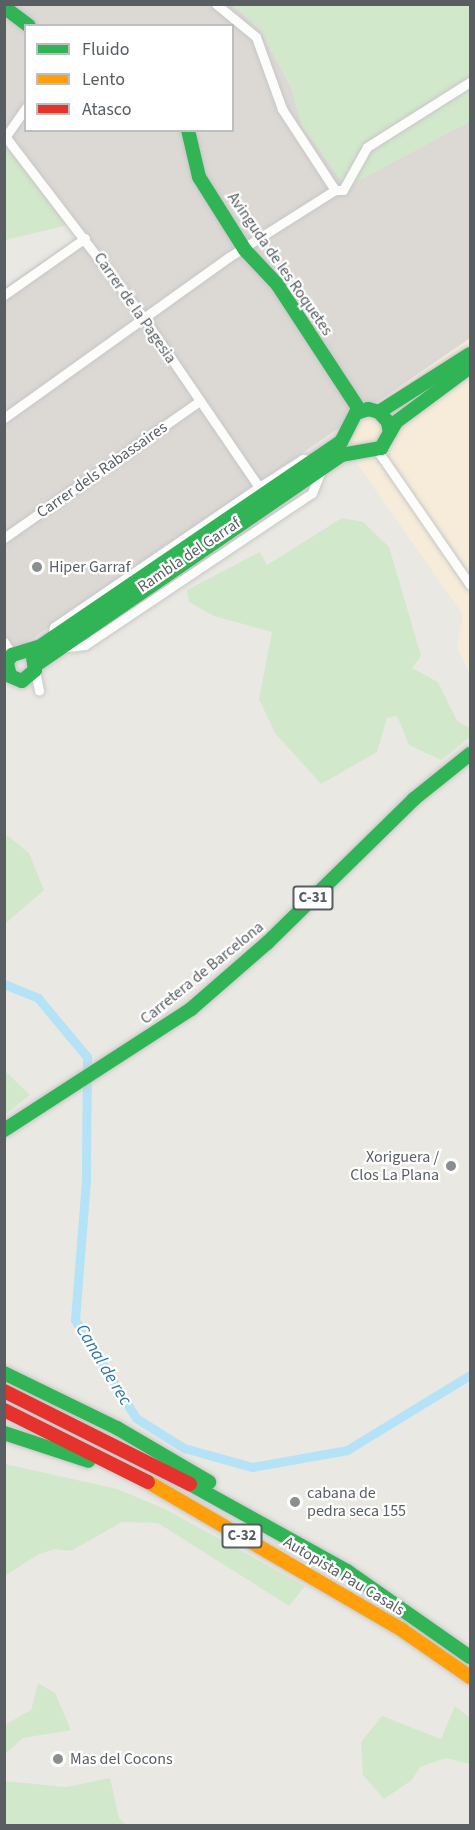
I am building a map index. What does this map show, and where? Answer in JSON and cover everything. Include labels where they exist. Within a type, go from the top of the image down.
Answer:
[{"type":"main road","points":[[4,8],[26,24]]},
{"type":"main road","name":"Avinguda de les Roquetes","points":[[188,132],[199,177],[245,250],[277,284],[360,411]]},
{"type":"main road","points":[[360,411],[379,412],[389,409],[471,354]]},
{"type":"main road","points":[[377,450],[390,432],[418,403],[471,368]]},
{"type":"main road","name":"Rambla del Garraf","points":[[12,659],[55,643],[317,464],[341,442],[350,419],[360,411]]},
{"type":"main road","points":[[379,412],[388,422],[390,432]]},
{"type":"main road","points":[[346,433],[350,443],[362,451]]},
{"type":"main road","name":"Rambla del Garraf","points":[[317,464],[349,451],[377,450]]},
{"type":"main road","name":"Rambla del Garraf","points":[[14,682],[36,668],[55,643]]},
{"type":"main road","points":[[14,682],[7,672],[12,659],[36,668]]},
{"type":"main road","name":"Carretera de Barcelona","points":[[48,1104],[151,1038],[232,975],[405,807],[471,754]]},
{"type":"main road","name":"C-31","points":[[4,1130],[48,1104]]},
{"type":"main road","name":"C-31","points":[[4,1142],[48,1104]]},
{"type":"main road","points":[[4,1373],[165,1455],[258,1512],[281,1532]]},
{"type":"main road","name":"Autopista Pau Casals","points":[[4,1391],[138,1456],[281,1532],[347,1571],[471,1657]]},
{"type":"main road","name":"Autopista Pau Casals","points":[[4,1410],[118,1465],[196,1509],[402,1630],[471,1677]]},
{"type":"main road","points":[[4,1433],[71,1454],[196,1509]]},
{"type":"street","points":[[216,4],[256,37],[282,109],[335,190]]},
{"type":"street","points":[[4,418],[229,257],[245,250],[335,190],[343,190],[368,147],[471,82]]},
{"type":"street","points":[[5,136],[24,110]]},
{"type":"street","name":"Carrer de la Pagesia","points":[[5,136],[143,317],[259,487]]},
{"type":"street","points":[[4,295],[85,238]]},
{"type":"street","name":"Carrer dels Rabassaires","points":[[4,538],[200,401]]},
{"type":"street","points":[[377,450],[471,585]]},
{"type":"street","name":"Rambla del Garraf","points":[[303,459],[317,464],[312,493],[85,645],[55,643],[54,627],[303,459]]},
{"type":"street","points":[[4,642],[12,659]]},
{"type":"shaded area","points":[[5,5],[233,5],[260,30],[291,86],[302,126],[346,187],[470,121],[470,338],[5,657],[5,287],[78,237],[5,144]]},
{"type":"shaded area","points":[[470,338],[470,674],[457,648],[463,615],[335,432]]},
{"type":"green space","points":[[233,5],[470,5],[470,121],[346,187],[302,126],[291,85],[260,30]]},
{"type":"green space","points":[[4,144],[6,145],[68,225],[5,240]]},
{"type":"green space","points":[[342,518],[363,522],[389,547],[421,656],[412,668],[438,682],[457,721],[470,728],[470,737],[441,760],[409,745],[397,716],[387,718],[377,752],[321,784],[275,733],[259,699],[272,632],[214,616],[189,602],[187,590],[260,552],[267,565]]},
{"type":"green space","points":[[8,836],[29,853],[44,890],[5,924],[4,837]]},
{"type":"green space","points":[[5,1071],[30,1095],[4,1115]]},
{"type":"green space","points":[[5,1464],[117,1489],[165,1509],[305,1586],[289,1606],[158,1523],[122,1522],[71,1551],[55,1549],[37,1555],[5,1576]]},
{"type":"green space","points":[[38,1683],[55,1693],[71,1730],[23,1738],[5,1754],[5,1725],[31,1710]]},
{"type":"green space","points":[[455,1706],[470,1718],[470,1764],[446,1758],[420,1767],[412,1780],[384,1799],[363,1775],[361,1742],[382,1716],[441,1739]]},
{"type":"green space","points":[[110,1778],[119,1818],[126,1825],[5,1825],[5,1781],[66,1787]]},
{"type":"waterway","name":"Canal de rec","points":[[4,984],[38,998],[87,1057],[86,1180],[75,1320],[136,1418],[184,1448],[252,1467],[347,1450],[470,1375]]},
{"type":"traffic: fast","points":[[4,7],[26,24]]},
{"type":"traffic: fast","points":[[188,132],[199,177],[245,250],[277,284],[360,411]]},
{"type":"traffic: fast","points":[[379,412],[470,354]]},
{"type":"traffic: fast","points":[[36,665],[341,455],[381,448],[396,422],[470,367]]},
{"type":"traffic: fast","points":[[4,666],[12,655],[39,647],[341,442],[356,413],[368,409],[379,412],[388,422],[390,433]]},
{"type":"traffic: fast","points":[[7,663],[10,676],[22,681],[35,670],[33,658]]},
{"type":"traffic: fast","points":[[4,1130],[191,1009],[267,943],[414,799],[470,754]]},
{"type":"traffic: fast","points":[[4,1373],[117,1428],[209,1482]]},
{"type":"traffic: fast","points":[[4,1433],[89,1461]]},
{"type":"traffic: fast","points":[[190,1484],[347,1571],[470,1657]]},
{"type":"traffic: slow","points":[[148,1482],[402,1630],[470,1677]]},
{"type":"traffic: jam","points":[[4,1391],[190,1484]]},
{"type":"traffic: jam","points":[[4,1410],[148,1482]]},
{"type":"place","name":"Hiper Garraf","points":[[37,567]]},
{"type":"place","name":"Xoriguera / Clos La Plana","points":[[451,1166]]},
{"type":"place","name":"cabana de pedra seca 155","points":[[295,1502]]},
{"type":"place","name":"Mas del Cocons","points":[[58,1759]]}]
